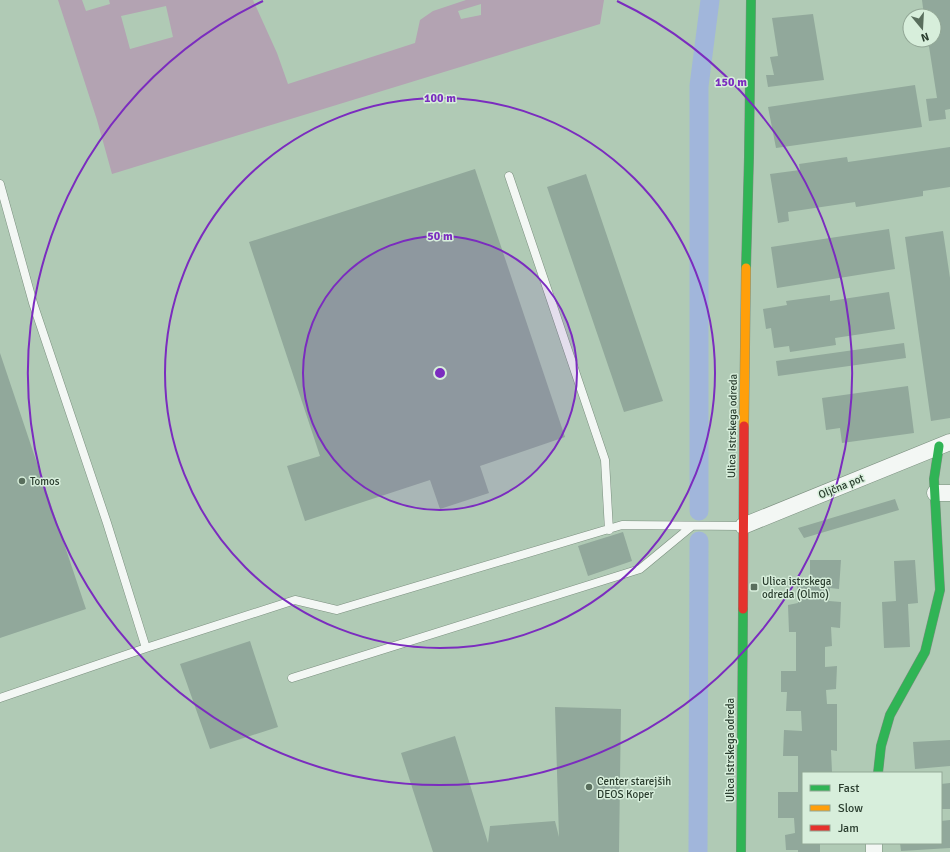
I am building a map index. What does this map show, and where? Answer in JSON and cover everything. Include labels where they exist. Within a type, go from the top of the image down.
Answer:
[{"type":"street","name":"Ulica Istrskega odreda","points":[[741,852],[746,233],[749,157],[751,0]]},
{"type":"street","name":"Oljčna pot","points":[[743,526],[945,444]]},
{"type":"street","name":"Oljčna pot","points":[[878,772],[881,746],[890,715],[925,652],[940,590],[942,493],[934,479],[945,444]]},
{"type":"lane","points":[[509,176],[605,460],[609,530]]},
{"type":"lane","points":[[0,184],[33,303],[146,648]]},
{"type":"lane","points":[[0,698],[146,648],[295,600],[337,610],[622,526],[743,526]]},
{"type":"lane","points":[[292,678],[640,569],[692,526]]},
{"type":"shaded area","points":[[58,0],[82,0],[86,11],[110,4],[109,0],[253,0],[277,53],[288,84],[415,43],[420,20],[433,11],[466,0],[604,0],[600,24],[112,174],[97,120]],"holes":[[[481,4],[481,15],[461,19],[458,11]],[[166,6],[173,37],[130,49],[121,16]]]},
{"type":"building","points":[[922,0],[950,0],[950,109],[945,110],[946,119],[929,121],[926,99],[937,98],[929,48],[942,48],[942,8],[923,8]]},
{"type":"building","points":[[813,14],[824,80],[768,87],[766,75],[774,75],[770,57],[778,56],[772,18]]},
{"type":"building","points":[[915,85],[922,127],[776,148],[768,107]]},
{"type":"building","points":[[950,147],[950,187],[923,191],[923,196],[856,207],[855,202],[788,212],[789,221],[778,223],[770,174],[800,170],[799,164],[847,157],[848,162]]},
{"type":"building","points":[[475,169],[565,437],[480,466],[489,493],[440,509],[430,480],[305,521],[287,466],[320,456],[249,242]]},
{"type":"building","points":[[586,174],[663,401],[624,412],[547,187]]},
{"type":"building","points":[[889,229],[895,269],[777,288],[771,247]]},
{"type":"building","points":[[943,231],[950,278],[950,418],[931,421],[905,237]]},
{"type":"building","points":[[889,292],[895,329],[835,338],[836,345],[790,352],[789,346],[774,348],[771,328],[766,329],[763,309],[787,305],[786,301],[830,295],[830,301]]},
{"type":"building","points":[[904,343],[906,358],[778,376],[776,361]]},
{"type":"building","name":"Tomos","points":[[0,353],[86,609],[0,638]]},
{"type":"building","points":[[908,386],[914,433],[842,443],[840,428],[826,430],[822,398]]},
{"type":"building","points":[[895,499],[899,510],[804,538],[798,528]]},
{"type":"building","points":[[623,532],[632,561],[588,576],[578,546]]},
{"type":"building","points":[[810,560],[841,560],[839,589],[830,588],[829,601],[841,602],[840,628],[831,627],[832,646],[825,647],[825,667],[837,666],[836,689],[826,690],[827,704],[837,704],[837,751],[831,750],[832,772],[802,772],[802,844],[820,844],[820,852],[798,852],[798,850],[786,850],[785,835],[795,833],[794,818],[778,818],[778,792],[798,792],[798,756],[783,756],[784,730],[802,731],[801,711],[786,711],[787,692],[781,692],[781,671],[796,671],[796,632],[789,632],[788,605],[798,603],[797,581],[810,579]]},
{"type":"building","points":[[915,560],[918,603],[908,604],[910,647],[884,648],[882,602],[896,601],[894,561]]},
{"type":"building","points":[[250,641],[278,727],[210,749],[180,664]]},
{"type":"building","name":"Center starejših DEOS Koper","points":[[555,707],[621,709],[619,852],[433,852],[401,753],[455,736],[488,843],[490,826],[555,821],[559,837]]},
{"type":"building","points":[[950,740],[950,766],[915,769],[913,742]]},
{"type":"building","points":[[950,783],[950,809],[942,809],[942,784]]},
{"type":"building","points":[[950,820],[950,848],[901,851],[900,844],[942,844],[942,821]]},
{"type":"waterway","points":[[699,511],[699,86],[710,0]]},
{"type":"waterway","points":[[698,852],[699,541]]},
{"type":"traffic: fast","points":[[746,268],[751,0]]},
{"type":"traffic: fast","points":[[878,772],[881,746],[890,715],[925,652],[940,590],[934,479],[939,446]]},
{"type":"traffic: fast","points":[[741,852],[743,609]]},
{"type":"traffic: slow","points":[[744,426],[746,268]]},
{"type":"traffic: jam","points":[[743,609],[744,426]]},
{"type":"place","name":"Tomos","points":[[22,481]]},
{"type":"place","name":"Ulica istrskega odreda (Olmo)","points":[[754,587]]},
{"type":"place","name":"Center starejših DEOS Koper","points":[[589,787]]}]
